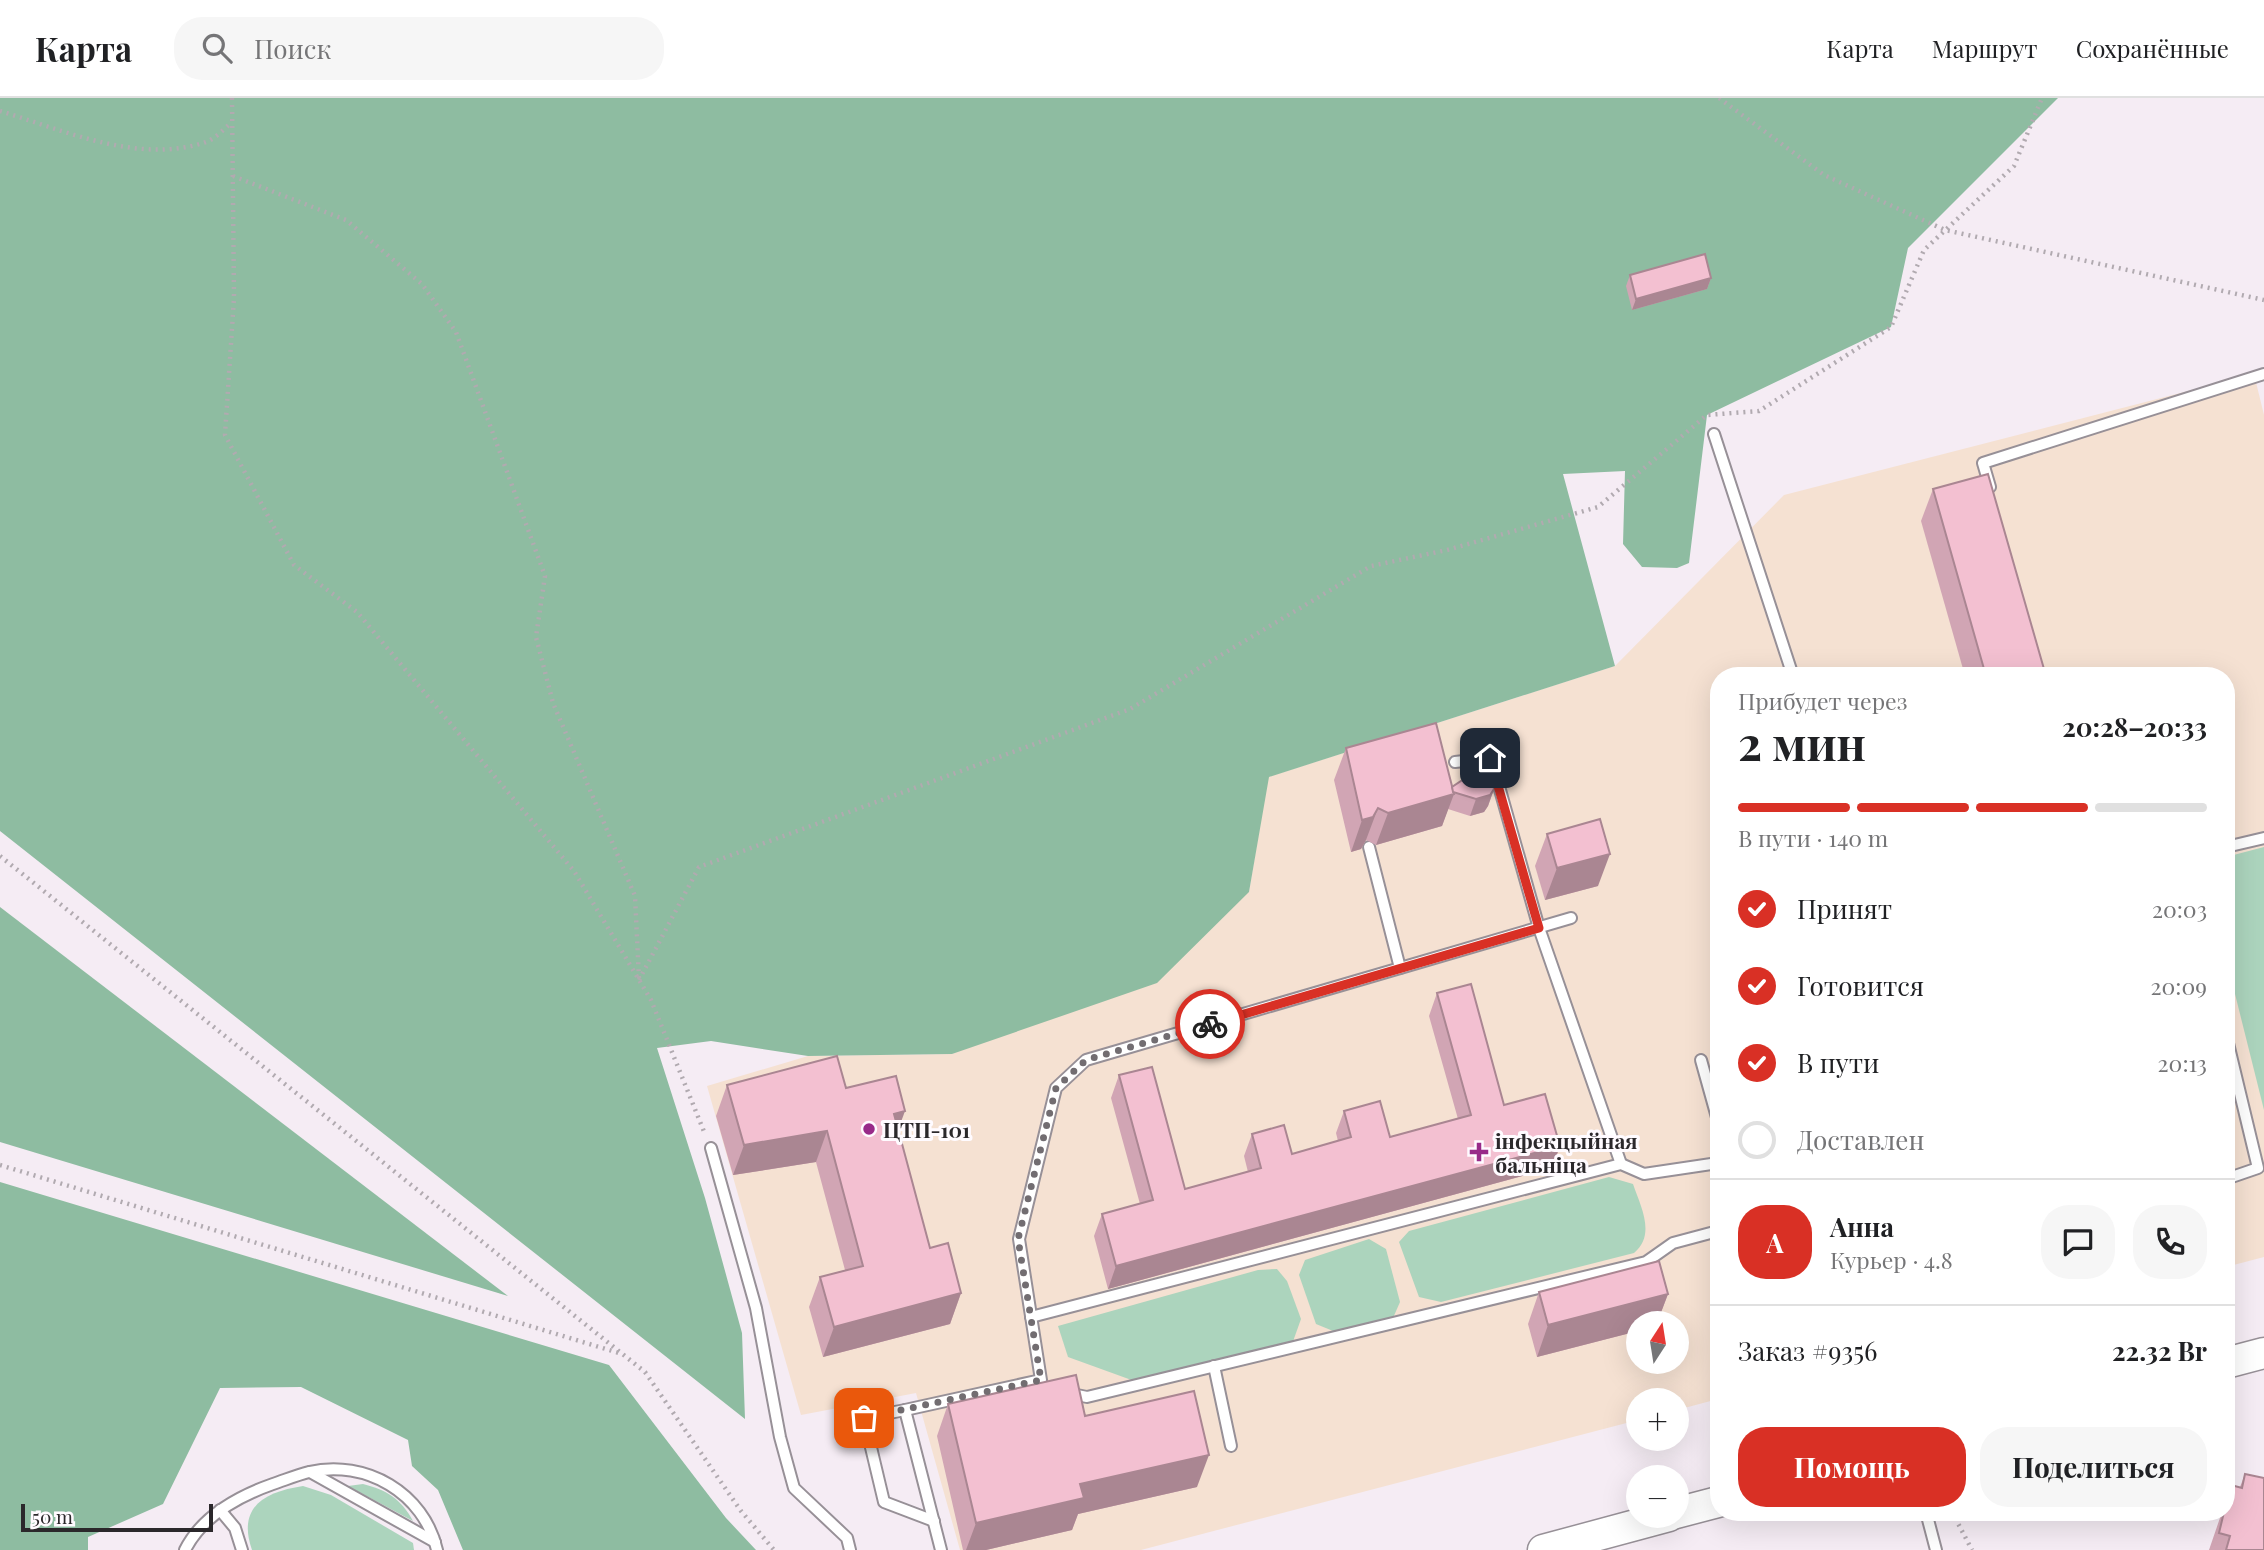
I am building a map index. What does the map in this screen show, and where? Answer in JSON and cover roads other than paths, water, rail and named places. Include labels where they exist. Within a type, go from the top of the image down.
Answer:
[{"type":"main road","points":[[2235,1361],[2264,1353]]},
{"type":"main road","points":[[1689,1510],[1710,1504]]},
{"type":"main road","points":[[1555,1548],[1626,1528]]},
{"type":"lane","points":[[1994,503],[1983,463],[2264,374]]},
{"type":"lane","points":[[1714,434],[1790,667]]},
{"type":"lane","points":[[1455,762],[1490,758],[1539,928],[1620,1164]]},
{"type":"lane","points":[[2235,845],[2264,838]]},
{"type":"lane","points":[[1369,847],[1400,968]]},
{"type":"lane","points":[[934,1521],[884,1502],[864,1418],[1041,1380],[1018,1239],[1056,1088],[1086,1060],[1571,918]]},
{"type":"lane","points":[[1701,1060],[1710,1092]]},
{"type":"lane","points":[[2235,1072],[2258,1168],[2235,1176]]},
{"type":"lane","points":[[711,1148],[756,1308],[780,1437],[794,1488],[847,1538],[850,1550]]},
{"type":"lane","points":[[1031,1317],[1620,1164],[1644,1174],[1710,1164]]},
{"type":"lane","points":[[1027,1384],[1087,1397],[1646,1262],[1674,1243],[1710,1233]]},
{"type":"lane","points":[[1214,1366],[1231,1446]]},
{"type":"lane","points":[[905,1410],[941,1550]]},
{"type":"lane","points":[[185,1550],[192,1536],[220,1510],[254,1491],[310,1472],[348,1469],[376,1477],[398,1489],[421,1512],[436,1546]]},
{"type":"lane","points":[[310,1472],[436,1546]]},
{"type":"lane","points":[[220,1510],[235,1528],[242,1550]]},
{"type":"lane","points":[[1928,1521],[1936,1550]]},
{"type":"place","name":"ЦТП-101","points":[[869,1129]]},
{"type":"place","name":"інфекцыйная бальніца","points":[[1479,1152]]}]
